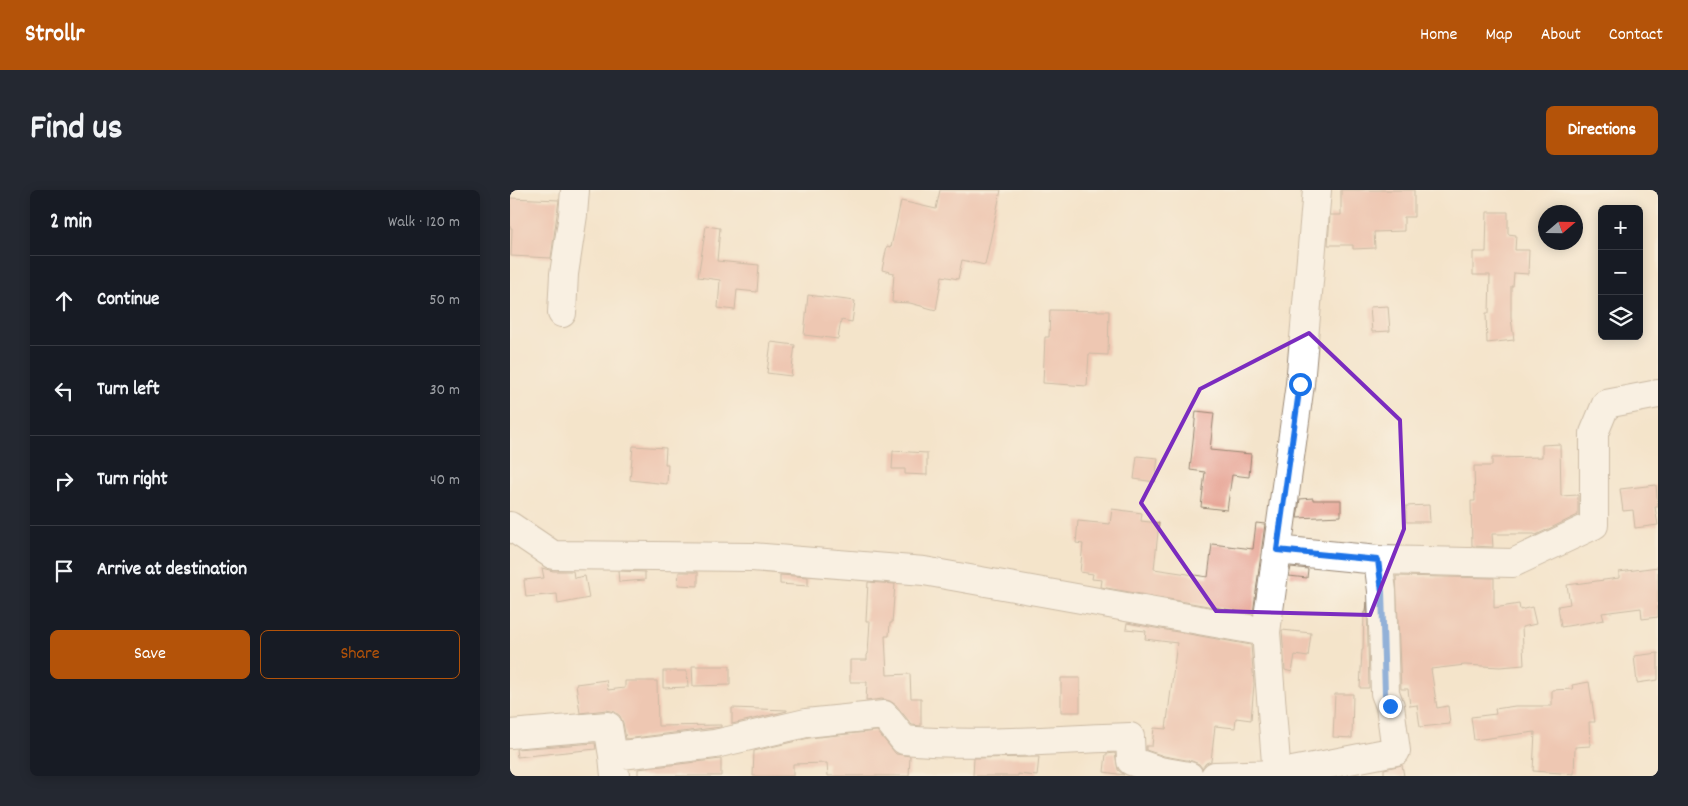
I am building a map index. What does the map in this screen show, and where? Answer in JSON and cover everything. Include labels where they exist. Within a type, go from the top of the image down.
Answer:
[{"type":"street","points":[[562,314],[564,274],[573,215],[574,190]]},
{"type":"street","points":[[1277,775],[1266,632],[1300,384],[1317,190]]},
{"type":"street","points":[[1277,550],[1378,560],[1513,563],[1594,525],[1594,433],[1606,404],[1658,394]]},
{"type":"street","points":[[510,526],[553,555],[752,557],[924,571],[1266,632]]},
{"type":"street","points":[[1215,776],[1277,775],[1396,751],[1390,706],[1385,694],[1382,591],[1378,560]]},
{"type":"street","points":[[510,734],[608,726],[614,766],[806,723],[884,715],[904,740],[980,742],[1130,737],[1131,761],[1160,771],[1189,776]]},
{"type":"highlighted area","points":[[1309,333],[1400,420],[1404,529],[1370,615],[1216,611],[1141,503],[1200,389]]},
{"type":"building","points":[[940,190],[1001,190],[985,265],[962,260],[958,279],[942,276],[936,310],[910,303],[892,302],[894,273],[882,270],[887,246],[891,247],[901,201],[936,209]]},
{"type":"building","points":[[1341,190],[1414,190],[1414,217],[1404,217],[1404,231],[1374,232],[1375,248],[1353,249],[1353,245],[1328,245],[1330,215],[1341,215]]},
{"type":"building","points":[[510,198],[559,200],[551,258],[511,256]]},
{"type":"building","points":[[1487,212],[1508,212],[1508,234],[1516,235],[1515,250],[1529,250],[1528,274],[1514,273],[1513,286],[1511,286],[1511,318],[1514,340],[1487,343],[1486,313],[1489,313],[1490,275],[1473,275],[1473,252],[1486,252]]},
{"type":"building","points":[[706,226],[720,228],[717,261],[759,265],[757,292],[737,290],[735,310],[718,308],[720,280],[698,277]]},
{"type":"building","points":[[808,295],[855,301],[852,322],[841,320],[838,339],[804,335]]},
{"type":"building","points":[[1388,306],[1390,331],[1372,332],[1370,307]]},
{"type":"building","points":[[1050,310],[1109,311],[1108,355],[1089,354],[1087,386],[1043,383],[1045,337],[1049,337]]},
{"type":"building","points":[[771,342],[795,345],[791,376],[767,373]]},
{"type":"building","points":[[1196,411],[1214,413],[1210,450],[1251,454],[1249,477],[1232,475],[1227,510],[1201,507],[1205,472],[1190,470]]},
{"type":"building","points":[[1560,444],[1561,496],[1578,495],[1578,515],[1536,535],[1492,534],[1493,547],[1472,546],[1471,501],[1475,501],[1474,466],[1492,466],[1492,458],[1542,457],[1542,445]]},
{"type":"building","points":[[633,446],[666,448],[665,464],[668,464],[667,484],[630,480]]},
{"type":"building","points":[[893,451],[927,453],[927,475],[905,474],[905,469],[892,469]]},
{"type":"building","points":[[1137,456],[1158,458],[1155,482],[1134,479]]},
{"type":"building","points":[[1656,485],[1658,507],[1655,507],[1658,525],[1635,528],[1633,510],[1623,511],[1620,489]]},
{"type":"building","points":[[1313,498],[1313,500],[1341,500],[1341,516],[1297,518],[1300,499]]},
{"type":"building","points":[[1429,505],[1430,522],[1406,522],[1406,506]]},
{"type":"building","points":[[1112,509],[1142,513],[1141,521],[1159,523],[1154,569],[1208,577],[1212,544],[1253,549],[1256,523],[1265,524],[1253,614],[1101,587],[1102,580],[1092,579],[1093,574],[1080,572],[1083,544],[1076,543],[1078,521],[1110,524]]},
{"type":"building","points":[[1291,567],[1308,569],[1307,578],[1289,576]]},
{"type":"building","points":[[1658,567],[1658,617],[1642,619],[1641,608],[1602,613],[1604,620],[1561,627],[1558,606],[1570,604],[1567,585],[1619,578],[1619,572]]},
{"type":"building","points":[[542,568],[553,571],[573,571],[574,578],[585,576],[589,598],[558,604],[557,594],[526,597],[524,580],[544,578]]},
{"type":"building","points":[[618,571],[645,572],[645,580],[619,582]]},
{"type":"building","points":[[679,572],[698,572],[698,586],[678,585]]},
{"type":"building","points":[[780,575],[808,577],[808,586],[780,584]]},
{"type":"building","points":[[1396,576],[1494,578],[1494,608],[1519,604],[1520,610],[1532,607],[1536,624],[1522,627],[1524,665],[1500,667],[1465,665],[1431,669],[1437,708],[1448,706],[1450,724],[1420,727],[1417,705],[1410,706],[1408,689],[1401,689]]},
{"type":"building","points":[[868,582],[895,584],[892,623],[890,623],[889,636],[885,636],[887,675],[910,674],[911,698],[921,698],[921,726],[912,725],[896,705],[890,701],[882,699],[866,701],[867,682],[850,682],[850,660],[867,660],[870,621],[866,621]]},
{"type":"building","points":[[1367,602],[1369,688],[1360,688],[1364,612],[1366,612]]},
{"type":"building","points":[[1127,623],[1251,645],[1254,684],[1251,720],[1236,718],[1235,728],[1215,726],[1211,761],[1202,768],[1199,764],[1192,761],[1164,756],[1146,750],[1146,746],[1152,746],[1154,728],[1166,729],[1177,643],[1145,639],[1146,631],[1126,629]]},
{"type":"building","points":[[1282,630],[1311,633],[1308,657],[1295,655],[1292,672],[1285,670]]},
{"type":"building","points":[[1658,653],[1658,680],[1637,683],[1634,656]]},
{"type":"building","points":[[692,666],[730,666],[730,685],[693,686]]},
{"type":"building","points":[[663,671],[687,671],[688,687],[663,688]]},
{"type":"building","points":[[1061,678],[1080,678],[1080,712],[1061,712]]},
{"type":"building","points":[[606,680],[608,690],[625,688],[625,681],[657,681],[658,726],[721,725],[721,727],[626,739],[623,723],[620,716],[615,712],[607,710],[580,713],[576,684]]},
{"type":"building","points":[[1589,682],[1595,722],[1589,722],[1590,746],[1575,747],[1574,774],[1533,771],[1535,732],[1474,740],[1471,717],[1496,714],[1495,709],[1515,706],[1552,706],[1552,690],[1573,689],[1572,685]]},
{"type":"building","points":[[1335,694],[1353,694],[1352,738],[1333,737]]},
{"type":"building","points":[[732,708],[787,710],[787,711],[732,724]]},
{"type":"building","points":[[877,731],[896,754],[910,756],[909,776],[828,776],[827,763],[793,764],[793,776],[753,776],[754,751],[809,738]]},
{"type":"building","points":[[595,743],[596,749],[517,757],[516,749]]},
{"type":"building","points":[[1115,753],[1118,770],[1124,775],[1104,772],[1106,754]]},
{"type":"building","points":[[1039,757],[1037,776],[1018,774],[1018,776],[973,776],[974,758]]},
{"type":"building","points":[[721,759],[721,776],[638,776],[638,769]]},
{"type":"building","points":[[1402,765],[1404,776],[1384,776],[1384,769]]},
{"type":"route","points":[[1300,384],[1277,550],[1378,560],[1382,591],[1385,694],[1390,706]]}]
